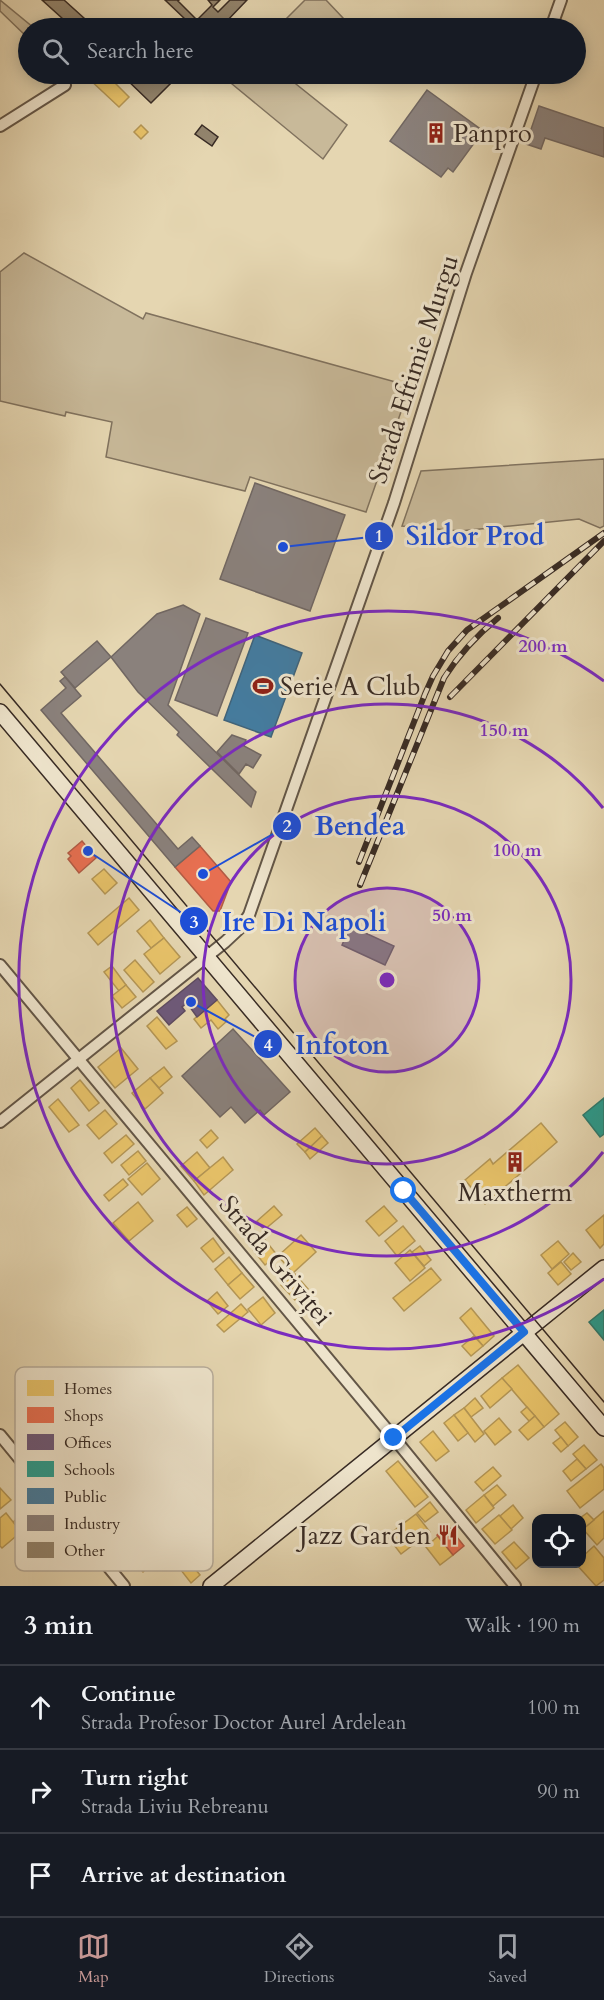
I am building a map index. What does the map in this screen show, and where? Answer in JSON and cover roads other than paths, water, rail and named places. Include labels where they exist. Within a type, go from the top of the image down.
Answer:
[{"type":"main road","points":[[0,712],[604,1428]]},
{"type":"main road","points":[[211,1586],[604,1268]]},
{"type":"street","points":[[555,18],[561,0]]},
{"type":"street","name":"Strada Eftimie Murgu","points":[[0,1122],[206,957],[241,927],[253,907],[394,503],[466,273],[532,84]]},
{"type":"street","points":[[0,126],[65,85]]},
{"type":"street","name":"Strada Griviței","points":[[0,965],[394,1438],[514,1586]]},
{"type":"street","points":[[0,1435],[15,1453]]},
{"type":"street","points":[[112,1571],[124,1586]]},
{"type":"tram line","points":[[0,684],[604,1402]]},
{"type":"railway","points":[[359,862],[425,694],[448,651],[467,630],[604,533]]},
{"type":"railway","points":[[450,697],[604,541]]},
{"type":"railway","points":[[360,885],[444,678],[469,645],[498,618]]},
{"type":"place","name":"Panpro","points":[[436,133]]},
{"type":"place","name":"Sildor Prod","points":[[283,547]]},
{"type":"place","name":"Serie A Club","points":[[263,686]]},
{"type":"place","name":"Ire Di Napoli","points":[[88,851]]},
{"type":"place","name":"Bendea","points":[[203,874]]},
{"type":"place","name":"Infoton","points":[[191,1002]]},
{"type":"place","name":"Maxtherm","points":[[515,1162]]},
{"type":"place","name":"Jazz Garden","points":[[448,1535]]}]
